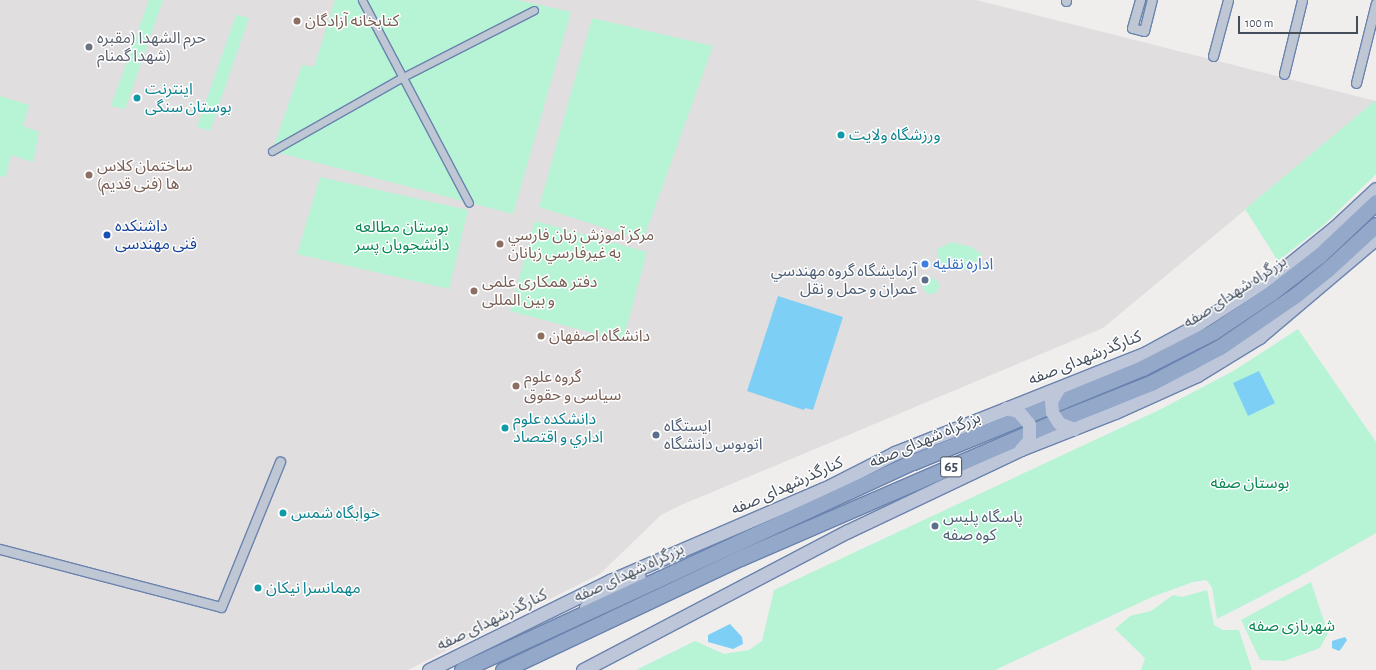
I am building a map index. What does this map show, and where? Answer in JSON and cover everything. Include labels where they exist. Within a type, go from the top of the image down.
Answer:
[{"type":"highway","name":"بزرگراه شهدای صفه","points":[[462,670],[913,462],[1142,368],[1213,332],[1272,293],[1320,255],[1376,202]]},
{"type":"highway","name":"65","points":[[502,670],[748,555],[1068,416],[1151,383],[1220,346],[1297,294],[1328,269],[1376,225]]},
{"type":"main road","name":"کنارگذرشهدای صفه","points":[[429,670],[610,580],[824,489],[895,453],[1146,353],[1239,299],[1334,228],[1376,189]]},
{"type":"main road","points":[[583,670],[848,531],[1021,450],[1183,382],[1225,360],[1259,337],[1376,238]]},
{"type":"main road","points":[[1058,389],[1051,401],[1052,412],[1059,423],[1074,429]]},
{"type":"main road","points":[[1006,408],[1018,411],[1029,424],[1029,440],[1021,450]]},
{"type":"main road","points":[[698,543],[898,462],[972,439]]},
{"type":"main road","points":[[519,644],[686,548]]},
{"type":"street","points":[[362,0],[469,203]]},
{"type":"street","points":[[1140,0],[1132,28],[1144,31],[1152,0]]},
{"type":"street","points":[[1213,56],[1228,0]]},
{"type":"street","points":[[1284,74],[1302,0]]},
{"type":"street","points":[[1356,83],[1372,39],[1376,3]]},
{"type":"street","points":[[272,151],[403,77],[534,10]]},
{"type":"street","points":[[0,549],[221,608],[280,462]]},
{"type":"shaded area","name":"دانشگاه اصفهان","points":[[0,0],[976,0],[1376,101],[1103,328],[679,506],[661,515],[600,574],[408,670],[0,670]]},
{"type":"green space","points":[[149,0],[163,0],[125,109],[111,106]]},
{"type":"green space","points":[[335,0],[517,0],[571,12],[513,214],[272,151],[302,65],[314,67]]},
{"type":"green space","points":[[236,15],[249,18],[210,131],[197,127]]},
{"type":"green space","points":[[592,18],[713,46],[643,240],[539,207]]},
{"type":"green space","points":[[0,96],[29,105],[23,126],[39,132],[33,162],[11,155],[6,177],[0,176]]},
{"type":"green space","points":[[1376,100],[1376,174],[1325,224],[1278,261],[1245,209]]},
{"type":"green space","name":"بوستان مطالعه دانشجویان پسر","points":[[320,177],[468,210],[449,289],[297,254]]},
{"type":"green space","points":[[535,221],[647,252],[623,341],[510,311]]},
{"type":"green space","points":[[951,242],[972,247],[982,255],[981,268],[971,271],[944,266],[937,256],[938,249]]},
{"type":"green space","points":[[931,278],[938,283],[939,286],[934,293],[931,294],[924,289],[923,286],[928,279]]},
{"type":"green space","name":"بوستان صفه","points":[[1298,329],[1376,442],[1376,533],[1297,578],[1217,619],[1212,587],[1206,580],[1193,582],[1152,597],[995,670],[636,670],[695,641],[724,654],[749,650],[762,641],[774,590],[1161,409],[1235,370]]},
{"type":"green space","name":"شهربازی صفه","points":[[1311,582],[1328,633],[1320,648],[1284,661],[1260,660],[1241,620]]},
{"type":"green space","points":[[1207,590],[1214,625],[1223,630],[1239,630],[1252,670],[1141,670],[1145,658],[1115,629],[1130,616],[1151,611],[1173,595],[1182,597]]},
{"type":"water","points":[[778,296],[843,317],[813,410],[805,408],[804,410],[747,391]]},
{"type":"water","points":[[1259,371],[1275,403],[1248,416],[1233,383]]},
{"type":"water","points":[[730,624],[742,637],[743,644],[733,649],[708,642],[708,635]]},
{"type":"water","points":[[1345,637],[1347,640],[1339,651],[1332,648],[1332,641]]},
{"type":"place","name":"کتابخانه آزادگان","points":[[297,21]]},
{"type":"place","name":"حرم الشهدا (مقبره شهدا گمنام)","points":[[89,47]]},
{"type":"place","name":"اینترنت بوستان سنگی","points":[[137,98]]},
{"type":"place","name":"ورزشگاه ولایت","points":[[841,135]]},
{"type":"place","name":"ساختمان کلاس ها (فنی قدیم)","points":[[89,175]]},
{"type":"place","name":"داشنکده فنی مهندسی","points":[[107,235]]},
{"type":"place","name":"مرکز آموزش زبان فارسي به غيرفارسي زبانان","points":[[500,244]]},
{"type":"place","name":"اداره نقليه","points":[[925,264]]},
{"type":"place","name":"آزمايشگاه گروه مهندسي عمران و حمل و نقل","points":[[925,280]]},
{"type":"place","name":"دفتر همکاری علمی و بین المللی","points":[[474,291]]},
{"type":"place","name":"دانشگاه اصفهان","points":[[541,336]]},
{"type":"place","name":"گروه علوم سیاسی و حقوق","points":[[516,386]]},
{"type":"place","name":"دانشکده علوم اداري و اقتصاد","points":[[505,428]]},
{"type":"place","name":"ایستگاه اتوبوس دانشگاه","points":[[656,435]]},
{"type":"place","name":"خوابگاه شمس","points":[[283,513]]},
{"type":"place","name":"پاسگاه پلیس کوه صفه","points":[[935,526]]},
{"type":"place","name":"مهمانسرا نیکان","points":[[258,588]]}]
